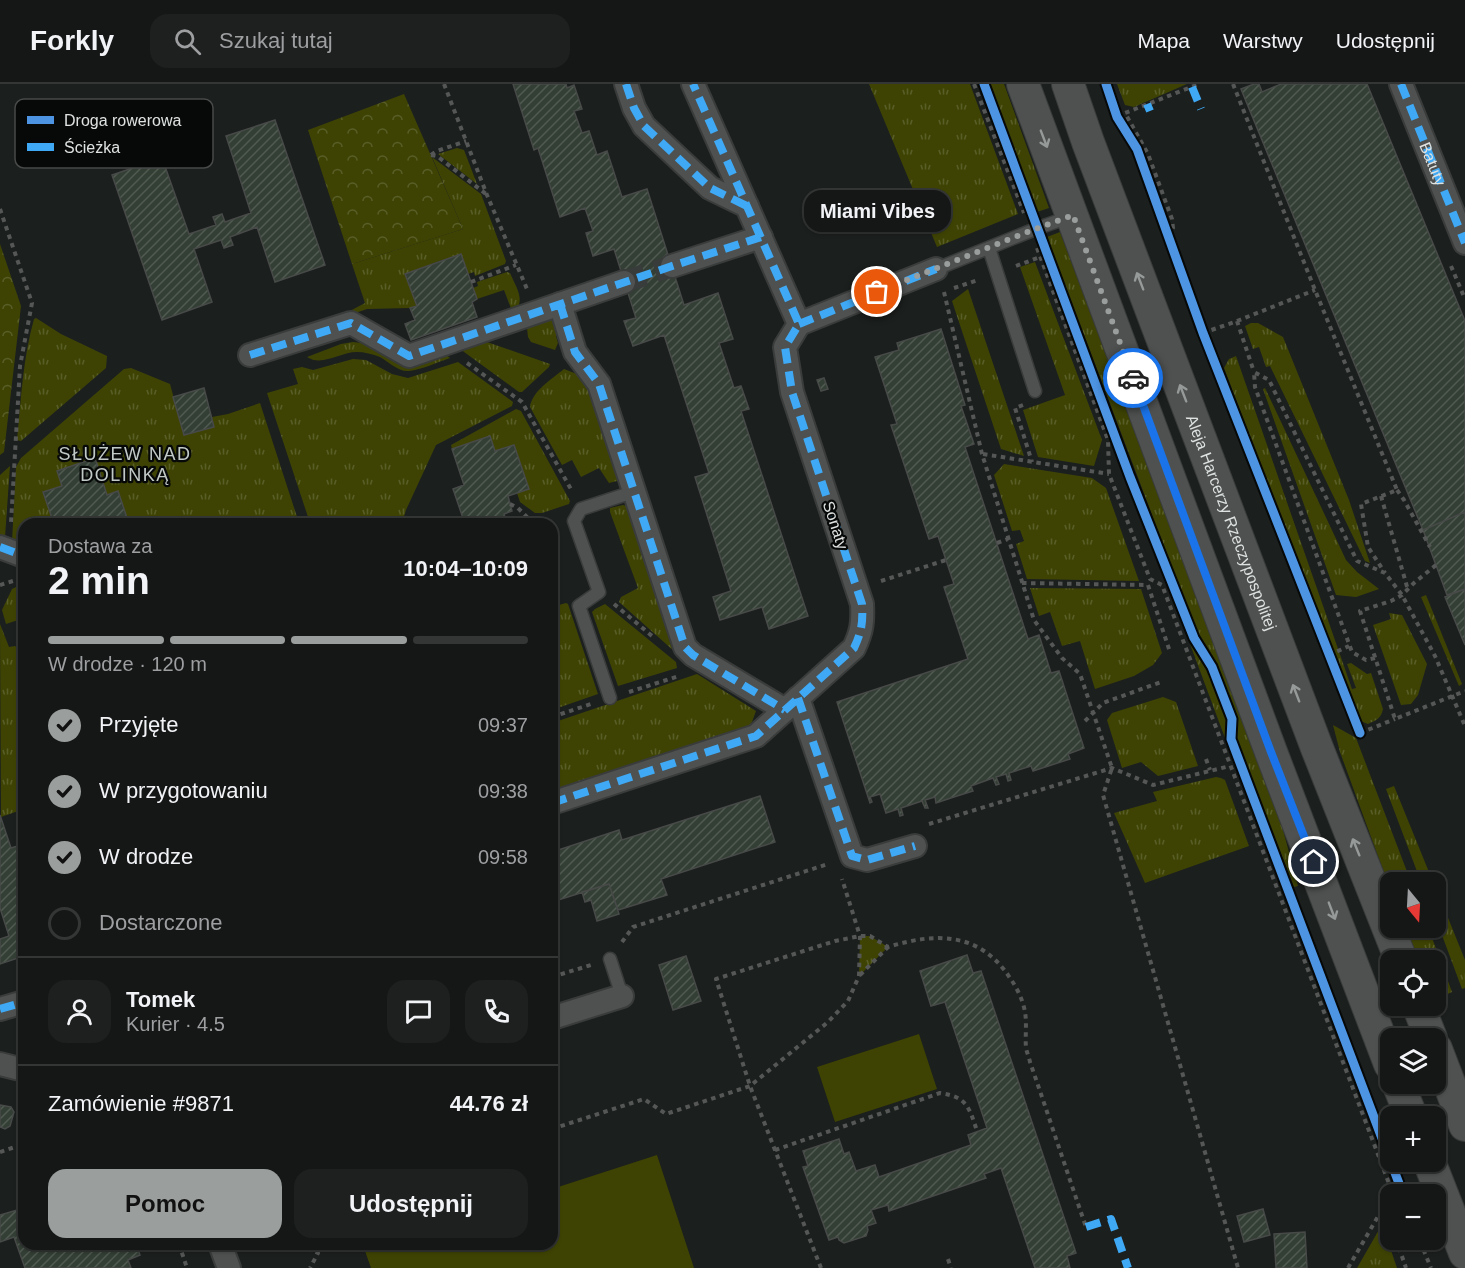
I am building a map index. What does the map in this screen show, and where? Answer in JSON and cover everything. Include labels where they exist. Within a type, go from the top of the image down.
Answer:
[{"type":"street","points":[[626,84],[634,108],[644,126],[711,188],[747,207]]},
{"type":"street","points":[[693,84],[799,324],[936,269]]},
{"type":"street","points":[[1023,84],[1271,752],[1380,1038]]},
{"type":"street","name":"Aleja Harcerzy Rzeczypospolitej","points":[[1068,84],[1317,748],[1397,950]]},
{"type":"street","name":"Batuty","points":[[1401,84],[1465,243]]},
{"type":"street","points":[[672,266],[761,237]]},
{"type":"street","points":[[250,355],[351,323],[409,356],[624,282]]},
{"type":"street","points":[[560,304],[575,352],[599,384],[685,646],[693,655],[791,704],[852,856],[867,860],[915,846]]},
{"type":"street","name":"Sonaty","points":[[558,801],[756,736],[854,648],[861,632],[862,604],[792,392],[785,347],[799,324]]},
{"type":"street","points":[[558,1016],[622,996]]},
{"type":"street","points":[[0,1009],[18,1004]]},
{"type":"street","points":[[0,1064],[18,1068]]},
{"type":"street","points":[[1446,1075],[1465,1125]]},
{"type":"street","points":[[1433,1172],[1465,1253]]},
{"type":"street","points":[[222,1250],[229,1268]]},
{"type":"lane","points":[[936,269],[1073,215]]},
{"type":"lane","points":[[988,248],[1035,391]]},
{"type":"lane","points":[[610,698],[579,606],[599,592],[574,521],[581,509],[633,492]]},
{"type":"lane","points":[[610,958],[622,996]]},
{"type":"path","points":[[444,84],[487,195],[537,312]]},
{"type":"path","points":[[974,84],[1034,229],[1118,445]]},
{"type":"path","points":[[984,84],[1108,440],[1109,474],[1150,579],[1148,585],[1170,652]]},
{"type":"path","points":[[1168,236],[1137,149],[1121,115],[1199,84]]},
{"type":"path","points":[[1233,84],[1397,490],[1430,547]]},
{"type":"path","points":[[466,141],[431,155],[436,156],[487,195]]},
{"type":"path","points":[[0,209],[32,303],[20,366],[11,551]]},
{"type":"path","points":[[471,282],[516,265]]},
{"type":"path","points":[[936,269],[944,292],[982,454],[1034,620],[1062,658],[1080,674],[1112,768],[1102,795],[1238,1268]]},
{"type":"path","points":[[1203,333],[1315,290]]},
{"type":"path","points":[[1237,321],[1254,372],[1255,387],[1349,646],[1352,652],[1366,660],[1375,657]]},
{"type":"path","points":[[442,345],[522,402],[581,509]]},
{"type":"path","points":[[1254,372],[1269,380],[1357,561],[1385,573]]},
{"type":"path","points":[[1032,462],[1015,408],[1038,399],[1035,391]]},
{"type":"path","points":[[982,454],[1109,474]]},
{"type":"path","points":[[1397,490],[1361,504],[1368,547],[1402,595],[1435,656],[1465,726]]},
{"type":"path","points":[[1381,496],[1408,590]]},
{"type":"path","points":[[510,504],[528,518]]},
{"type":"path","points":[[997,543],[1008,539]]},
{"type":"path","points":[[857,589],[946,560]]},
{"type":"path","points":[[1395,719],[1360,611],[1402,595],[1436,565]]},
{"type":"path","points":[[1150,579],[1162,585],[1389,1184]]},
{"type":"path","points":[[1022,584],[1148,585]]},
{"type":"path","points":[[599,592],[660,642]]},
{"type":"path","points":[[1329,655],[1349,646]]},
{"type":"path","points":[[1094,718],[1085,721],[1103,703],[1161,682]]},
{"type":"path","points":[[1360,733],[1465,692]]},
{"type":"path","points":[[1206,759],[1210,770]]},
{"type":"path","points":[[924,825],[1112,768],[1153,785],[1230,766]]},
{"type":"path","points":[[1245,778],[1399,1184]]},
{"type":"path","points":[[633,927],[852,856]]},
{"type":"path","points":[[845,888],[860,936],[859,976]]},
{"type":"path","points":[[821,1268],[750,1086],[716,979],[836,941],[860,936],[870,936],[888,947]]},
{"type":"path","points":[[558,1127],[644,1099],[666,1114],[750,1086],[828,1022],[848,1001],[859,976],[888,947],[928,938],[949,938],[972,944],[989,955],[1004,968],[1018,989],[1025,1011],[1026,1049],[1086,1227]]},
{"type":"path","points":[[558,975],[610,958]]},
{"type":"path","points":[[775,1150],[940,1093],[961,1099],[968,1108],[977,1131]]},
{"type":"path","points":[[0,1152],[18,1146]]},
{"type":"path","points":[[1348,1268],[1380,1213]]},
{"type":"path","points":[[181,1250],[187,1268]]},
{"type":"path","points":[[310,1268],[318,1253],[311,1250]]},
{"type":"path","points":[[1400,1250],[1406,1268]]},
{"type":"path","points":[[1417,1250],[1421,1268]]},
{"type":"path","points":[[1423,1250],[1431,1268]]},
{"type":"path","points":[[948,1259],[951,1268]]},
{"type":"green space","points":[[869,84],[970,84],[1018,214],[937,247]]},
{"type":"green space","points":[[989,84],[1004,84],[1049,208],[1037,212]]},
{"type":"green space","points":[[1117,84],[1187,84],[1134,107],[1125,105]]},
{"type":"green space","points":[[404,94],[463,229],[352,264],[308,130]]},
{"type":"green space","points":[[457,148],[464,150],[477,184],[438,154]]},
{"type":"green space","points":[[432,157],[481,194],[506,261],[505,264],[475,276],[474,272],[468,274],[442,260],[405,274],[417,306],[367,309],[329,322],[365,303],[352,264],[463,229]]},
{"type":"green space","points":[[1060,232],[1279,815],[1298,886],[1294,887],[1235,735],[1238,725],[1235,711],[1215,662],[1196,631],[1047,237]]},
{"type":"green space","points":[[0,244],[21,306],[4,452],[0,455]]},
{"type":"green space","points":[[1035,262],[1102,440],[1094,466],[1038,457],[1023,410],[1065,395],[1020,267]]},
{"type":"green space","points":[[510,273],[519,294],[517,308],[512,311],[504,290],[477,299],[473,288],[478,286],[477,282]]},
{"type":"green space","points":[[968,289],[1024,456],[1001,449],[952,301]]},
{"type":"green space","points":[[556,317],[558,343],[555,350],[531,342],[527,328]]},
{"type":"green space","points":[[36,318],[61,334],[107,356],[106,368],[21,441],[17,440],[23,379],[30,334]]},
{"type":"green space","points":[[1258,323],[1283,337],[1349,500],[1370,563],[1365,561],[1270,366],[1266,367],[1259,347],[1253,349],[1245,326]]},
{"type":"green space","points":[[484,341],[550,364],[549,367],[522,392],[519,392],[460,349]]},
{"type":"green space","points":[[353,342],[371,344],[405,367],[445,354],[450,358],[424,368],[405,371],[380,357],[363,352],[325,360],[313,360],[307,357],[341,344]]},
{"type":"green space","points":[[1236,356],[1352,689],[1356,688],[1347,664],[1351,663],[1367,674],[1371,673],[1383,709],[1376,720],[1368,724],[1358,720],[1224,368],[1229,359]]},
{"type":"green space","points":[[353,359],[366,360],[392,374],[408,378],[458,362],[513,402],[512,406],[436,445],[404,518],[308,518],[267,393],[298,384],[293,369],[302,367],[313,370]]},
{"type":"green space","points":[[131,368],[170,384],[184,435],[214,427],[212,417],[260,403],[297,518],[127,518],[118,491],[107,495],[95,458],[57,471],[62,486],[43,492],[52,518],[18,518],[18,544],[12,542],[16,467],[21,458],[124,369]]},
{"type":"green space","points":[[564,369],[582,376],[588,383],[621,478],[617,481],[609,483],[599,468],[581,477],[572,460],[562,465],[530,407],[538,391]]},
{"type":"green space","points":[[1265,388],[1346,560],[1379,589],[1356,597],[1336,595],[1263,389]]},
{"type":"green space","points":[[516,409],[521,411],[570,501],[569,504],[535,513],[520,502],[517,493],[529,489],[514,445],[495,451],[490,436],[452,449],[451,445]]},
{"type":"green space","points":[[1004,464],[1092,478],[1106,488],[1139,581],[1027,579],[1016,544],[1024,541],[1020,530],[1012,531],[994,475]]},
{"type":"green space","points":[[10,466],[5,537],[0,535],[0,475]]},
{"type":"green space","points":[[627,506],[684,660],[619,602],[621,597],[638,588],[610,512],[610,508]]},
{"type":"green space","points":[[18,586],[18,620],[6,624],[2,610],[12,589]]},
{"type":"green space","points":[[1030,588],[1141,589],[1162,653],[1153,665],[1134,676],[1095,689],[1080,641],[1062,646],[1050,612],[1039,616]]},
{"type":"green space","points":[[1426,595],[1462,684],[1459,686],[1421,597]]},
{"type":"green space","points":[[568,604],[598,694],[558,708],[558,605]]},
{"type":"green space","points":[[605,604],[676,662],[677,668],[618,686],[592,612]]},
{"type":"green space","points":[[1389,613],[1402,615],[1427,664],[1418,695],[1411,704],[1401,705],[1373,625],[1391,619]]},
{"type":"green space","points":[[0,624],[9,647],[15,646],[18,649],[18,811],[1,817]]},
{"type":"green space","points":[[1190,644],[1207,665],[1226,719],[1225,738]]},
{"type":"green space","points":[[697,674],[756,711],[747,729],[558,790],[558,721]]},
{"type":"green space","points":[[1163,697],[1176,702],[1198,766],[1158,776],[1141,762],[1122,768],[1107,720],[1112,713]]},
{"type":"green space","points":[[1333,725],[1356,738],[1407,872],[1384,872],[1340,752]]},
{"type":"green space","points":[[1216,777],[1225,780],[1249,846],[1145,883],[1114,813],[1157,801],[1153,792]]},
{"type":"green space","points":[[1394,786],[1429,872],[1417,872],[1386,789]]},
{"type":"green space","points":[[1446,913],[1465,960],[1465,988],[1462,989],[1443,938],[1446,938]]},
{"type":"green space","points":[[860,936],[870,936],[888,947],[859,976]]},
{"type":"green space","points":[[1409,938],[1432,938],[1436,950],[1413,950]]},
{"type":"green space","points":[[1446,976],[1452,992],[1446,995]]},
{"type":"green space","points":[[919,1034],[937,1089],[835,1122],[817,1067]]},
{"type":"green space","points":[[657,1155],[694,1268],[371,1268],[365,1251],[368,1250],[558,1250],[558,1187]]},
{"type":"green space","points":[[1380,1228],[1380,1250],[1391,1250],[1397,1268],[1357,1268]]},
{"type":"building","points":[[513,84],[566,84],[567,88],[574,85],[582,109],[574,111],[582,133],[589,131],[597,155],[607,151],[622,197],[647,189],[684,305],[718,293],[733,339],[719,343],[734,388],[741,386],[749,409],[741,411],[808,616],[769,629],[762,607],[720,620],[713,597],[731,591],[695,477],[709,473],[664,335],[633,346],[624,321],[636,318],[614,249],[593,256],[586,233],[593,231],[585,208],[560,217],[538,148],[534,150]]},
{"type":"building","points":[[1259,84],[1262,92],[1281,84],[1367,84],[1465,321],[1465,512],[1423,530],[1241,89]]},
{"type":"building","points":[[275,120],[325,265],[275,282],[257,227],[230,237],[233,245],[224,248],[221,240],[194,249],[212,302],[162,320],[112,175],[133,168],[166,168],[189,234],[216,225],[213,217],[222,214],[225,222],[251,213],[226,136]]},
{"type":"building","points":[[461,254],[477,299],[472,302],[477,317],[411,340],[405,324],[415,320],[410,308],[417,306],[405,274]]},
{"type":"building","points":[[941,329],[965,405],[961,406],[974,444],[965,447],[1028,639],[1039,635],[1051,673],[1059,671],[1084,748],[1068,754],[1070,759],[1033,771],[1031,766],[1009,773],[1011,780],[1008,781],[1006,774],[996,777],[999,784],[996,785],[993,778],[971,786],[973,791],[936,803],[935,797],[925,800],[928,808],[925,808],[922,801],[901,808],[903,815],[900,816],[898,809],[886,813],[880,794],[870,797],[872,802],[870,803],[837,702],[968,659],[944,587],[954,584],[938,536],[929,539],[891,425],[897,424],[875,357],[899,350],[897,343]]},
{"type":"building","points":[[824,378],[828,389],[821,391],[817,380]]},
{"type":"building","points":[[204,388],[214,427],[184,435],[173,397]]},
{"type":"building","points":[[490,436],[495,451],[514,445],[529,489],[508,496],[512,511],[504,514],[505,518],[463,518],[453,489],[464,485],[452,449]]},
{"type":"building","points":[[95,458],[107,495],[118,491],[127,518],[52,518],[43,492],[62,486],[57,471]]},
{"type":"building","points":[[1465,512],[1465,589],[1447,595],[1423,530]]},
{"type":"building","points":[[1465,589],[1465,645],[1445,597]]},
{"type":"building","points":[[760,796],[775,842],[661,879],[667,895],[618,910],[609,884],[558,900],[558,850],[619,830],[622,840]]},
{"type":"building","points":[[0,815],[11,848],[18,846],[18,958],[0,964],[0,939],[9,936],[0,908]]},
{"type":"building","points":[[609,884],[619,914],[597,921],[591,900],[585,902],[582,892]]},
{"type":"building","points":[[967,955],[973,973],[981,971],[1076,1253],[1067,1256],[1070,1268],[1035,1268],[1001,1168],[984,1174],[986,1178],[889,1211],[888,1205],[871,1210],[876,1223],[867,1226],[866,1236],[844,1243],[838,1237],[829,1240],[803,1167],[808,1166],[803,1151],[839,1139],[844,1154],[849,1152],[856,1171],[875,1165],[879,1177],[971,1145],[968,1135],[987,1128],[945,1002],[931,1006],[920,971]]},
{"type":"building","points":[[686,956],[701,1001],[673,1010],[659,965]]},
{"type":"building","points":[[0,1105],[11,1107],[14,1112],[10,1126],[5,1129],[0,1127]]},
{"type":"building","points":[[1263,1209],[1270,1235],[1244,1242],[1237,1216]]},
{"type":"building","points":[[18,1210],[18,1248],[14,1237],[0,1242],[0,1215]]},
{"type":"building","points":[[1305,1232],[1307,1268],[1276,1268],[1274,1234]]},
{"type":"building","points":[[19,1250],[138,1250],[140,1255],[128,1260],[131,1268],[25,1268]]},
{"type":"tunnel","points":[[624,282],[672,266]]},
{"type":"marked path","points":[[626,84],[634,108],[644,126],[710,188],[747,206]]},
{"type":"marked path","points":[[558,801],[756,736],[854,648],[861,626],[862,604],[792,392],[785,347],[799,324],[693,84]]},
{"type":"marked path","points":[[1401,84],[1465,243]]},
{"type":"marked path","points":[[1192,87],[1201,109]]},
{"type":"marked path","points":[[1147,104],[1150,111]]},
{"type":"marked path","points":[[250,355],[351,323],[409,356],[761,237]]},
{"type":"marked path","points":[[799,324],[936,269]]},
{"type":"marked path","points":[[560,304],[575,352],[599,384],[685,647],[693,655],[785,710]]},
{"type":"marked path","points":[[0,547],[18,554]]},
{"type":"marked path","points":[[798,698],[852,856],[867,860],[915,846]]},
{"type":"marked path","points":[[0,1009],[18,1004]]},
{"type":"marked path","points":[[1086,1227],[1111,1219],[1128,1268]]},
{"type":"cycle path","points":[[984,84],[1130,477],[1194,638],[1212,667],[1232,719],[1231,739],[1399,1184]]},
{"type":"cycle path","points":[[1106,84],[1117,117],[1137,149],[1203,333],[1360,733]]},
{"type":"way so far","points":[[877,292],[1073,215],[1133,378]]},
{"type":"place","name":"Miami Vibes","points":[[877,292]]},
{"type":"district","name":"SŁUŻEW NAD DOLINKĄ","points":[[125,464]]},
{"type":"route","points":[[1133,378],[1314,862]]}]
